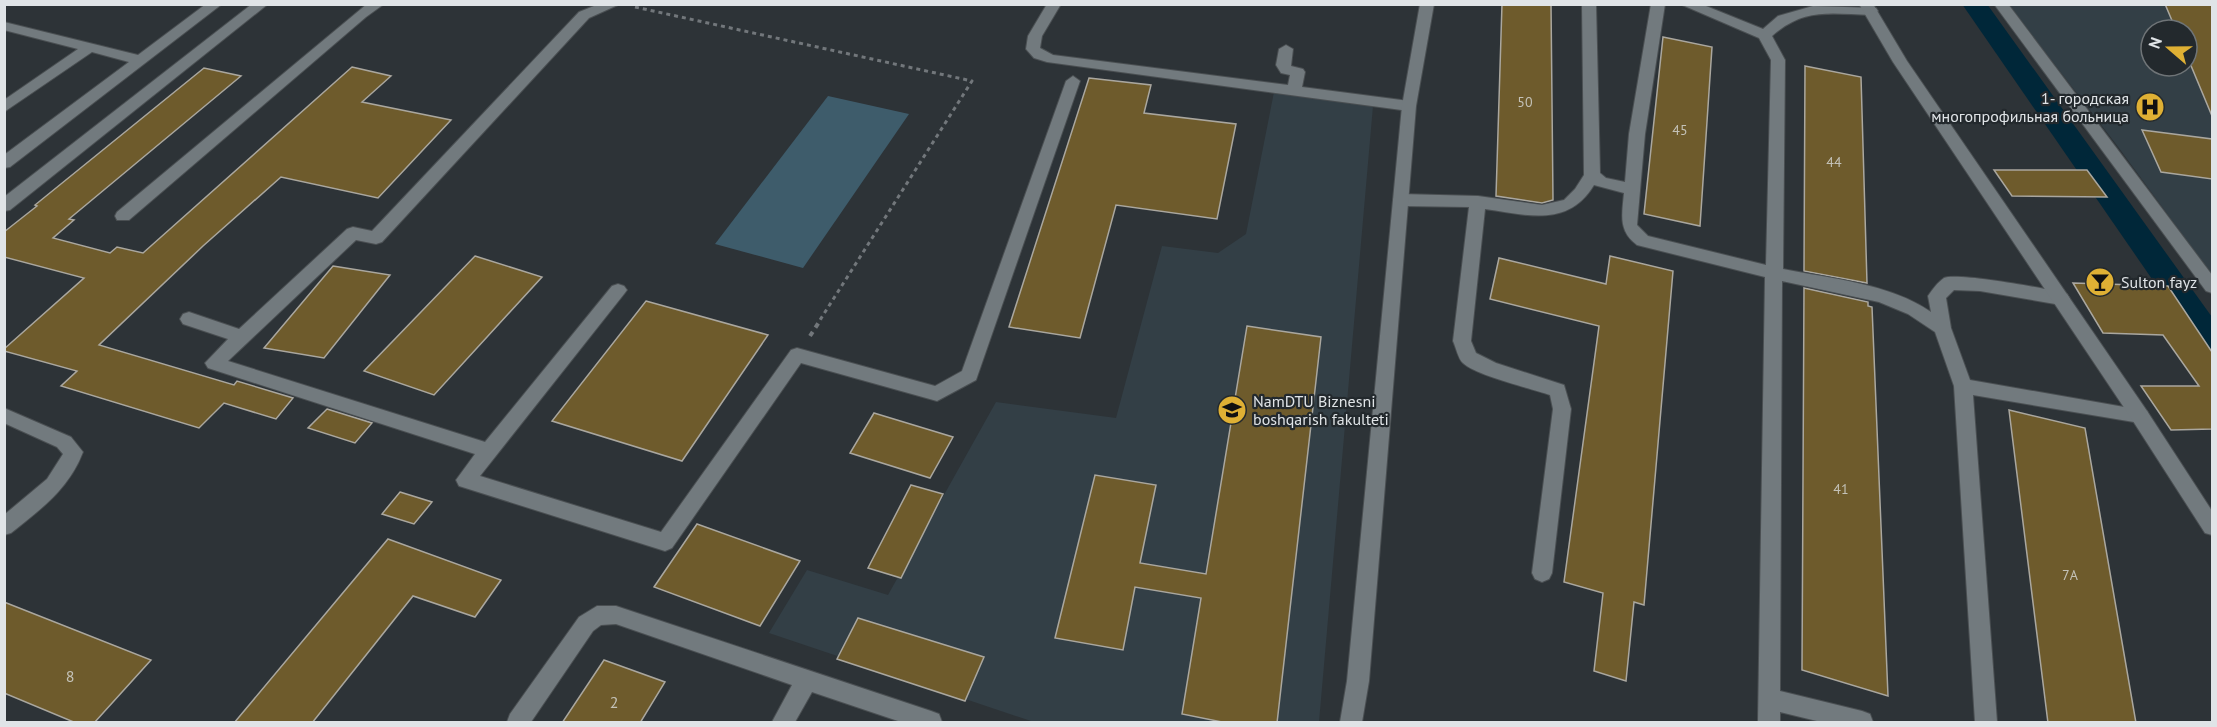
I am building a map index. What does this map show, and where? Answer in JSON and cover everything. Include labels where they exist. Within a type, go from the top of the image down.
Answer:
[{"type":"street","points":[[4,163],[215,4]]},
{"type":"street","points":[[4,206],[261,4]]},
{"type":"street","points":[[123,216],[361,14],[377,4]]},
{"type":"street","points":[[489,451],[214,363],[353,233],[376,238],[584,15],[613,4]]},
{"type":"street","points":[[1054,4],[1035,36],[1033,49],[1039,55],[1052,59],[1409,106]]},
{"type":"street","points":[[1351,723],[1358,681],[1409,106],[1427,4]]},
{"type":"street","points":[[1401,200],[1478,202],[1542,211],[1569,204],[1581,193],[1592,175],[1588,4]]},
{"type":"street","points":[[1658,4],[1637,134],[1629,225],[1635,235],[1643,241],[1774,273],[1882,296],[1914,309],[1942,328]]},
{"type":"street","points":[[1687,4],[1765,35],[1778,60],[1769,723]]},
{"type":"street","points":[[2001,4],[2212,287]]},
{"type":"street","points":[[1765,35],[1783,19],[1813,9],[1869,8],[1900,62],[2140,416],[2212,527]]},
{"type":"street","points":[[4,26],[140,60]]},
{"type":"street","points":[[4,107],[90,47]]},
{"type":"street","points":[[1286,49],[1283,65],[1286,70],[1298,72],[1294,91]]},
{"type":"street","points":[[618,290],[466,480],[665,542],[797,356],[937,394],[970,375],[1073,81]]},
{"type":"street","points":[[1592,175],[1601,182],[1632,189]]},
{"type":"street","points":[[1478,202],[1462,341],[1469,358],[1490,368],[1558,390],[1562,409],[1542,573]]},
{"type":"street","points":[[1986,723],[1964,386],[1942,328],[1937,296],[1950,283],[1980,285],[2061,299]]},
{"type":"street","points":[[189,320],[242,337]]},
{"type":"street","points":[[1964,386],[2140,416]]},
{"type":"street","points":[[4,415],[64,442],[73,452],[70,464],[63,476],[4,527]]},
{"type":"street","points":[[518,723],[586,624],[597,616],[616,615],[931,723]]},
{"type":"street","points":[[783,723],[807,680]]},
{"type":"street","points":[[1769,699],[1862,723]]},
{"type":"path","points":[[626,4],[972,81],[797,356]]},
{"type":"shaded area","name":"1- городская многопрофильная больница","points":[[2009,5],[2212,5],[2212,275],[2119,148]]},
{"type":"shaded area","name":"NamDTU Biznesni boshqarish fakulteti","points":[[1274,92],[1373,106],[1319,722],[1034,722],[769,633],[807,570],[888,595],[996,402],[1116,418],[1162,246],[1218,253],[1246,234]]},
{"type":"shaded area","points":[[828,96],[909,114],[803,268],[715,244]]},
{"type":"building","points":[[1502,4],[1551,4],[1553,200],[1542,203],[1496,196]]},
{"type":"building","points":[[2165,4],[2212,4],[2212,116],[2196,78],[2199,78],[2199,18],[2171,18]]},
{"type":"building","points":[[1663,37],[1712,47],[1700,226],[1644,214]]},
{"type":"building","points":[[1805,66],[1861,77],[1867,283],[1804,271]]},
{"type":"building","points":[[352,67],[391,76],[362,102],[451,120],[378,198],[281,177],[203,246],[99,345],[234,385],[237,381],[293,398],[276,419],[224,403],[199,428],[61,386],[77,371],[4,351],[84,278],[4,257],[4,232],[37,206],[35,205],[204,68],[241,76],[69,219],[74,220],[53,238],[110,253],[117,247],[143,253]]},
{"type":"building","points":[[1089,78],[1151,85],[1144,113],[1236,124],[1217,219],[1116,205],[1080,338],[1009,327]]},
{"type":"building","points":[[2142,130],[2212,139],[2212,179],[2161,172]]},
{"type":"building","points":[[1994,170],[2087,170],[2107,197],[2012,196]]},
{"type":"building","points":[[475,256],[542,277],[434,395],[364,371]]},
{"type":"building","points":[[1610,256],[1673,271],[1644,605],[1634,602],[1626,681],[1594,671],[1603,593],[1564,582],[1599,326],[1490,299],[1499,258],[1606,284]]},
{"type":"building","points":[[333,266],[390,275],[324,358],[264,348]]},
{"type":"building","points":[[2073,283],[2168,286],[2212,352],[2212,429],[2171,430],[2141,386],[2199,386],[2163,335],[2103,333]]},
{"type":"building","points":[[1804,288],[1868,302],[1868,306],[1872,307],[1888,696],[1802,670]]},
{"type":"building","points":[[646,301],[768,335],[682,461],[552,421]]},
{"type":"building","points":[[1247,326],[1321,337],[1277,723],[1227,723],[1182,714],[1201,598],[1135,587],[1123,650],[1055,638],[1095,475],[1156,485],[1140,563],[1206,574]]},
{"type":"building","points":[[327,409],[372,423],[355,443],[308,428]]},
{"type":"building","points":[[2009,410],[2085,428],[2136,723],[2048,723]]},
{"type":"building","points":[[874,413],[953,437],[930,478],[850,453]]},
{"type":"building","points":[[911,485],[943,494],[901,578],[868,568]]},
{"type":"building","points":[[400,492],[432,502],[414,524],[382,514]]},
{"type":"building","points":[[697,524],[800,561],[760,626],[654,587]]},
{"type":"building","points":[[388,539],[501,580],[475,617],[413,596],[312,723],[234,723]]},
{"type":"building","points":[[4,602],[151,660],[94,723],[76,723],[4,693]]},
{"type":"building","points":[[858,618],[984,657],[965,701],[837,659]]},
{"type":"building","points":[[604,660],[665,682],[640,723],[562,723]]},
{"type":"waterway","points":[[1974,4],[2212,341]]},
{"type":"place","name":"1- городская многопрофильная больница","points":[[2150,107]]},
{"type":"place","name":"Sulton fayz","points":[[2100,282]]},
{"type":"place","name":"NamDTU Biznesni boshqarish fakulteti","points":[[1232,410]]}]
